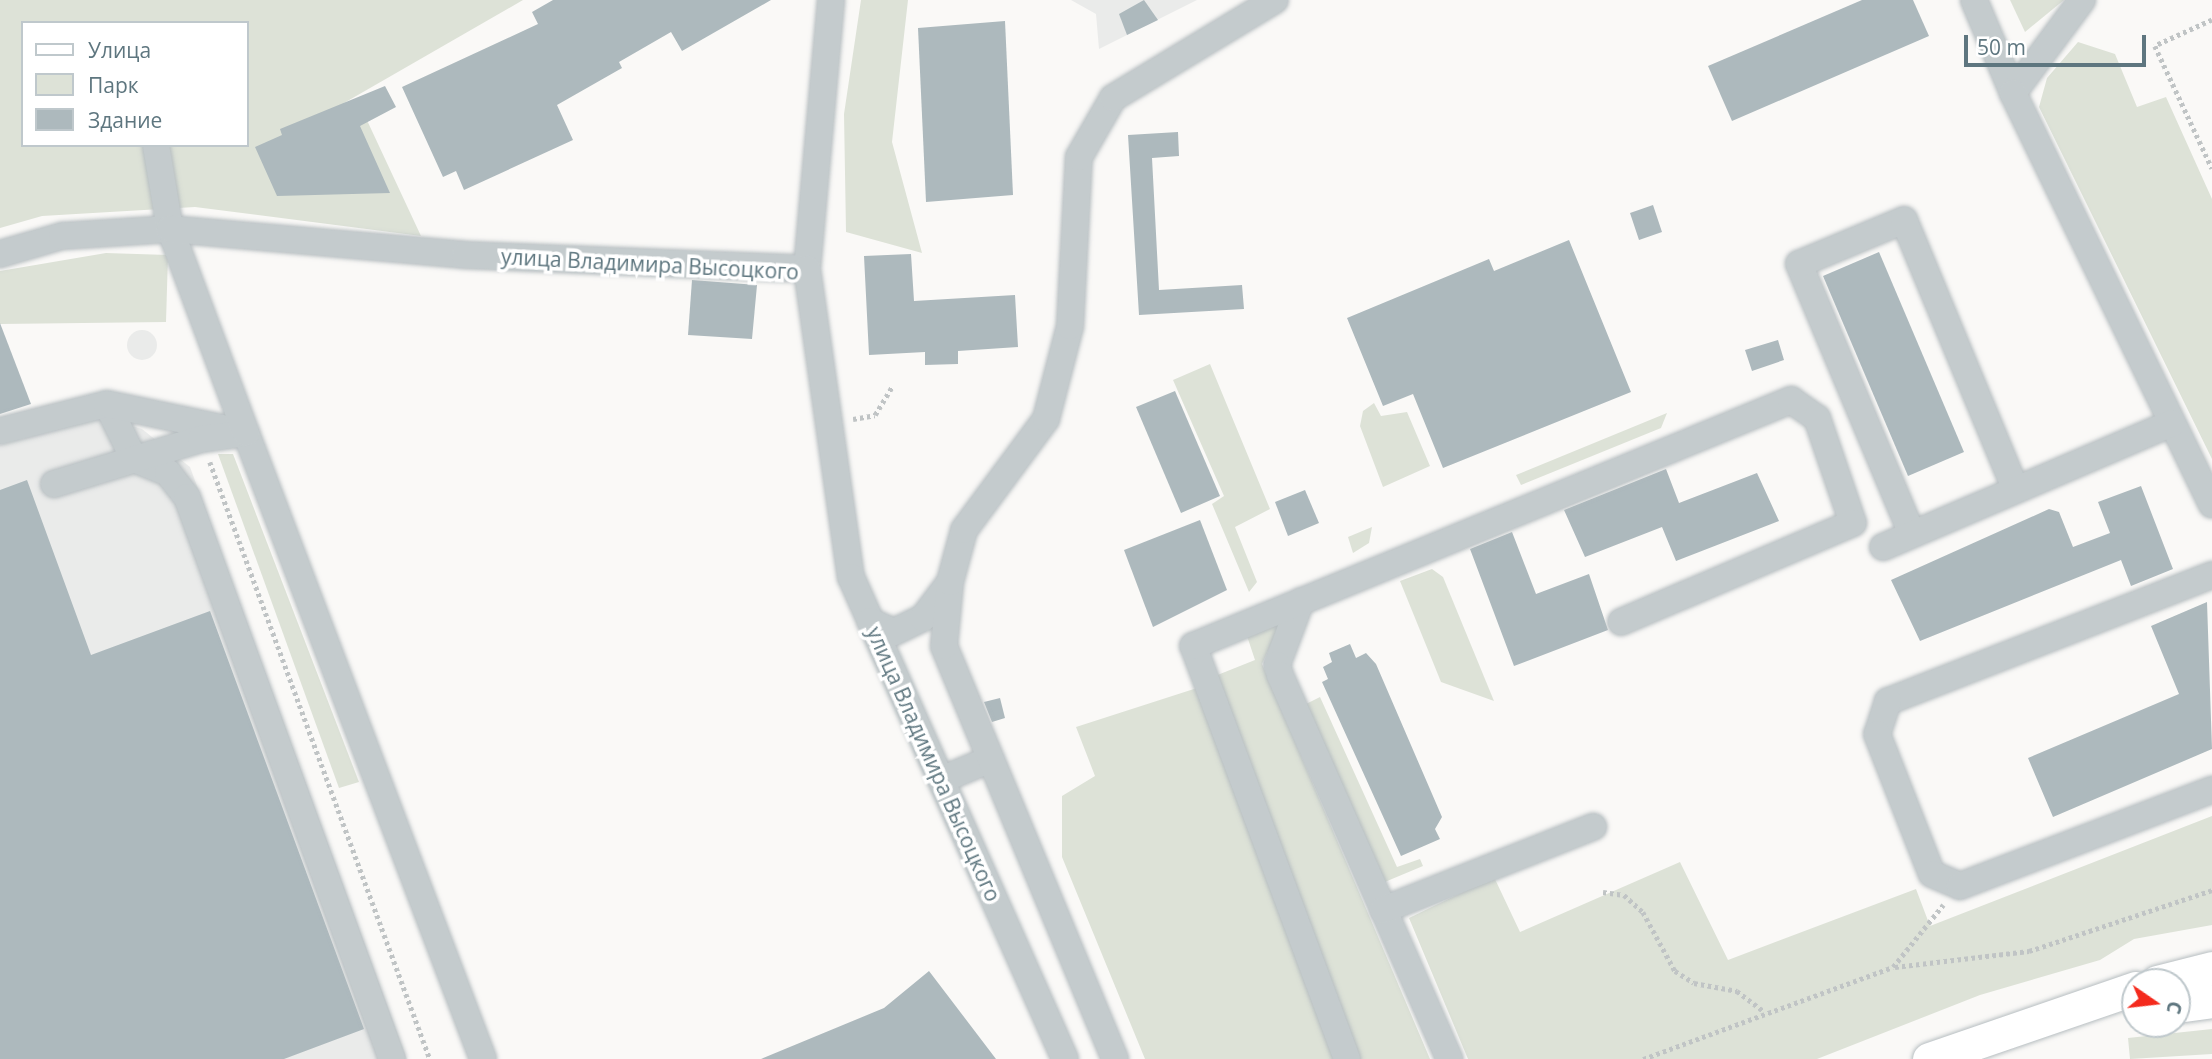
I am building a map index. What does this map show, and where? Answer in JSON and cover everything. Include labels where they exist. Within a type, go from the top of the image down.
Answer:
[{"type":"main road","points":[[2191,973],[2212,968]]},
{"type":"main road","points":[[1929,1059],[2121,993]]},
{"type":"main road","points":[[2191,1004],[2212,1001]]},
{"type":"main road","points":[[1975,1042],[2121,1014]]},
{"type":"street","points":[[807,269],[831,0]]},
{"type":"street","points":[[1115,1059],[944,646],[950,582],[964,530],[1046,419],[1070,326],[1079,157],[1113,98],[1275,0]]},
{"type":"street","points":[[1974,0],[2013,93],[2212,504]]},
{"type":"street","points":[[2013,93],[2085,1]]},
{"type":"street","points":[[156,147],[170,229],[483,1059]]},
{"type":"street","points":[[1912,534],[1799,264],[1904,220],[2017,489]]},
{"type":"street","name":"улица Владимира Высоцкого","points":[[0,254],[62,236],[170,229],[465,255],[807,269],[851,578],[1065,1059]]},
{"type":"street","points":[[1347,1059],[1191,654],[1196,644],[1791,400],[1817,418],[1853,523],[1620,622]]},
{"type":"street","points":[[0,431],[107,404],[246,433]]},
{"type":"street","points":[[107,404],[134,459],[168,472],[187,497],[392,1059]]},
{"type":"street","points":[[1883,547],[2172,423]]},
{"type":"street","points":[[54,484],[201,439],[246,433]]},
{"type":"street","points":[[2212,575],[1888,701],[1877,734],[1932,874],[1960,886],[2212,790]]},
{"type":"street","points":[[870,621],[894,632],[923,618],[950,582]]},
{"type":"street","points":[[1301,601],[1277,665],[1280,675],[1449,1059]]},
{"type":"street","points":[[941,780],[991,759]]},
{"type":"street","points":[[1383,910],[1593,827]]},
{"type":"path","points":[[2212,19],[2155,46],[2212,168]]},
{"type":"path","points":[[829,422],[875,415],[892,387]]},
{"type":"path","points":[[201,439],[430,1059]]},
{"type":"path","points":[[1893,967],[1960,886]]},
{"type":"path","points":[[1643,1059],[1765,1011],[1893,967],[2029,951],[2212,890]]},
{"type":"path","points":[[1603,892],[1624,895],[1643,912],[1675,971],[1694,983],[1737,991],[1765,1011]]},
{"type":"shaded area","points":[[1071,0],[1197,0],[1099,49],[1096,14]]},
{"type":"shaded area","points":[[142,330],[148,331],[156,339],[156,351],[148,359],[142,360],[136,359],[128,351],[127,345],[128,339],[136,331]]},
{"type":"shaded area","points":[[102,417],[142,429],[190,467],[407,1059],[0,1059],[0,445]]},
{"type":"green space","points":[[0,0],[523,0],[344,103],[358,101],[421,236],[195,207],[42,216],[0,228]]},
{"type":"green space","points":[[861,0],[908,0],[892,142],[922,253],[846,232],[844,114]]},
{"type":"green space","points":[[2010,0],[2064,0],[2025,32]]},
{"type":"green space","points":[[2078,42],[2115,54],[2137,107],[2166,97],[2212,199],[2212,459],[2039,107],[2047,78]]},
{"type":"green space","points":[[106,253],[168,255],[166,322],[0,324],[0,271]]},
{"type":"green space","points":[[1210,364],[1270,509],[1235,527],[1257,582],[1249,592],[1212,504],[1224,496],[1173,380]]},
{"type":"green space","points":[[1374,403],[1381,416],[1407,412],[1430,466],[1383,487],[1360,426],[1363,411]]},
{"type":"green space","points":[[1667,413],[1661,428],[1521,485],[1516,475]]},
{"type":"green space","points":[[218,454],[233,454],[359,782],[339,788]]},
{"type":"green space","points":[[1372,527],[1369,543],[1353,553],[1348,537]]},
{"type":"green space","points":[[1432,569],[1443,577],[1494,701],[1441,682],[1400,581]]},
{"type":"green space","points":[[1282,620],[1262,664],[1430,1059],[1360,1059],[1215,676],[1255,660],[1247,636]]},
{"type":"green space","points":[[1197,688],[1341,1059],[1145,1059],[1062,857],[1062,796],[1095,776],[1076,727]]},
{"type":"green space","points":[[1320,697],[1397,867],[1420,859],[1423,866],[1380,884],[1302,706]]},
{"type":"green space","points":[[2212,816],[2212,925],[2134,939],[2100,960],[1980,995],[1817,1059],[1468,1059],[1409,918],[1494,877],[1520,932],[1680,862],[1728,960],[1916,889],[1930,926]]},
{"type":"green space","points":[[2212,1029],[2212,1054],[2130,1059],[2128,1038],[2191,1038],[2191,1031]]},
{"type":"building","points":[[553,0],[771,0],[682,51],[671,32],[619,62],[622,68],[557,105],[573,140],[464,190],[456,171],[443,177],[402,87],[538,24],[532,12]]},
{"type":"building","points":[[1144,0],[1158,20],[1127,35],[1119,14]]},
{"type":"building","points":[[1862,0],[1913,0],[1929,36],[1732,121],[1708,66]]},
{"type":"building","points":[[1005,21],[1013,195],[926,202],[918,28]]},
{"type":"building","points":[[385,86],[396,107],[360,126],[390,193],[277,196],[255,147],[282,135],[280,129]]},
{"type":"building","points":[[1178,132],[1179,156],[1152,158],[1159,290],[1242,285],[1244,309],[1139,315],[1128,135]]},
{"type":"building","points":[[1653,205],[1662,232],[1639,240],[1630,213]]},
{"type":"building","points":[[1569,240],[1631,392],[1443,468],[1413,394],[1383,406],[1347,318],[1489,259],[1494,271]]},
{"type":"building","points":[[1879,252],[1964,452],[1908,476],[1823,276]]},
{"type":"building","points":[[911,254],[914,301],[1015,295],[1018,347],[958,351],[958,364],[925,365],[925,352],[869,355],[864,256]]},
{"type":"building","points":[[692,280],[757,285],[752,339],[688,335]]},
{"type":"building","points":[[0,323],[31,404],[0,414]]},
{"type":"building","points":[[1778,340],[1784,360],[1752,371],[1745,350]]},
{"type":"building","points":[[1175,391],[1220,496],[1181,513],[1136,407]]},
{"type":"building","points":[[1666,469],[1679,503],[1757,473],[1779,521],[1676,561],[1662,527],[1585,557],[1564,510]]},
{"type":"building","points":[[27,480],[91,655],[210,611],[364,1029],[284,1059],[0,1059],[0,490]]},
{"type":"building","points":[[2141,486],[2173,569],[2131,586],[2121,560],[1920,641],[1891,580],[2049,509],[2059,512],[2073,547],[2110,533],[2098,502]]},
{"type":"building","points":[[1305,490],[1319,523],[1288,536],[1275,502]]},
{"type":"building","points":[[1200,520],[1227,590],[1153,627],[1124,550]]},
{"type":"building","points":[[1512,532],[1536,594],[1589,574],[1608,630],[1514,666],[1470,549]]},
{"type":"building","points":[[2207,602],[2212,749],[2053,817],[2028,758],[2179,694],[2151,626]]},
{"type":"building","points":[[1350,644],[1356,658],[1366,653],[1376,664],[1442,817],[1435,829],[1440,839],[1401,856],[1322,682],[1328,679],[1323,667],[1332,662],[1329,653]]},
{"type":"building","points":[[1000,698],[1005,718],[992,722],[984,702]]},
{"type":"building","points":[[929,971],[996,1059],[761,1059],[884,1008]]}]
